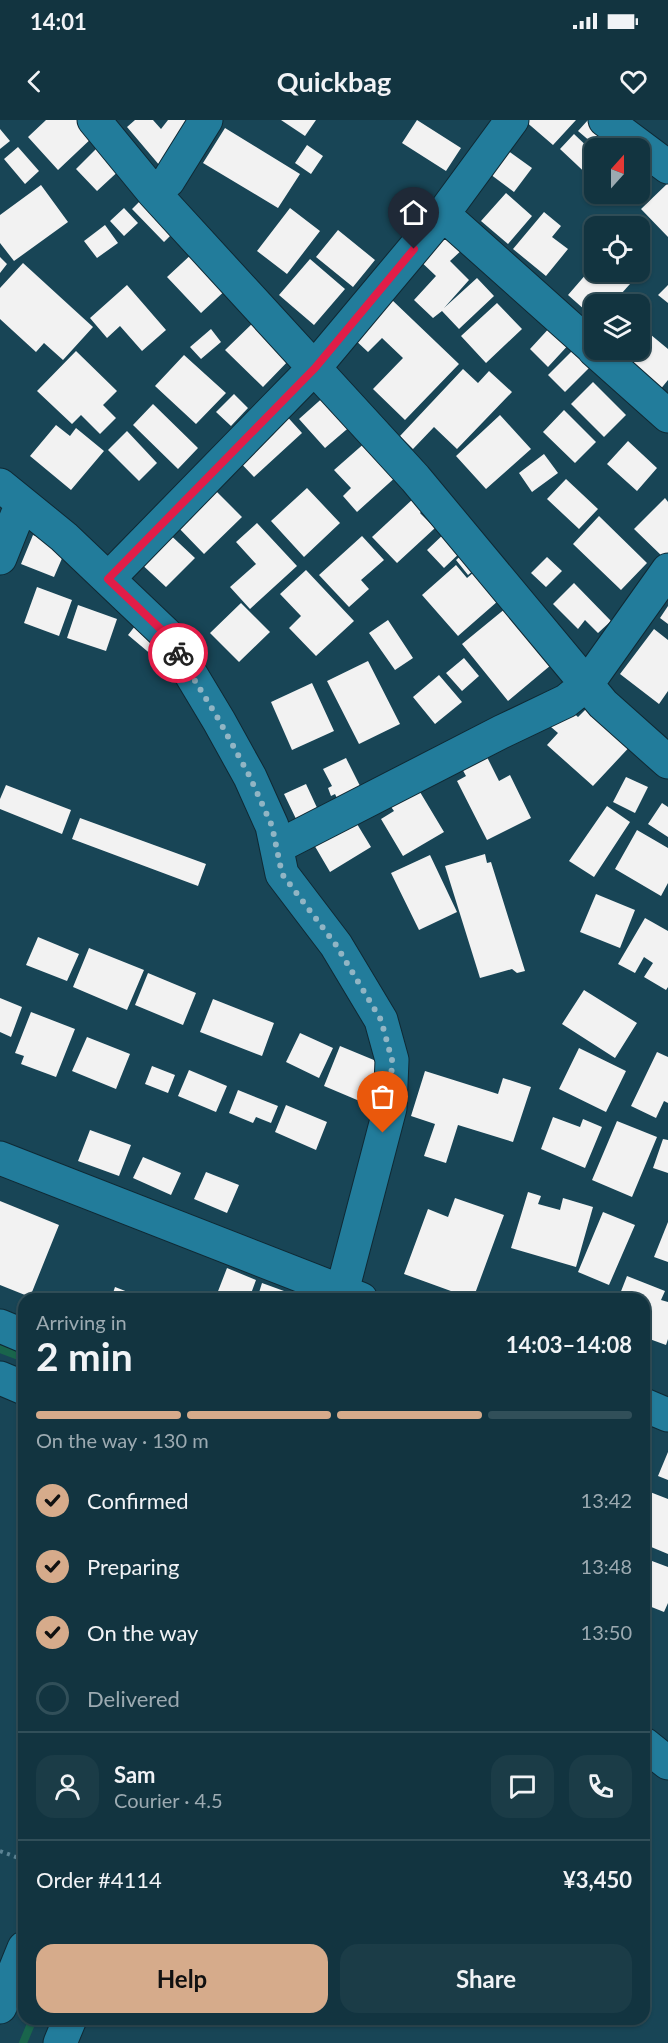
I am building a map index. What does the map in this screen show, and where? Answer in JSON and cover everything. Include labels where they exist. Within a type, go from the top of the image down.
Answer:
[{"type":"street","points":[[153,192],[168,181],[206,120]]},
{"type":"street","points":[[108,579],[315,368],[443,214],[512,120]]},
{"type":"street","points":[[605,120],[668,167]]},
{"type":"street","points":[[102,123],[153,192],[415,478],[603,704],[668,762]]},
{"type":"street","points":[[443,214],[584,340]]},
{"type":"street","points":[[606,360],[668,416]]},
{"type":"street","points":[[0,558],[11,494],[64,537],[168,636],[219,720],[250,777],[272,826],[282,874],[336,945],[381,1020],[392,1060],[390,1108],[349,1293]]},
{"type":"street","points":[[278,847],[566,701],[587,684],[668,570]]},
{"type":"street","points":[[0,1158],[338,1293]]},
{"type":"street","points":[[0,1326],[18,1334]]},
{"type":"street","points":[[0,1378],[18,1386]]},
{"type":"street","points":[[650,1408],[668,1415]]},
{"type":"street","points":[[650,1748],[668,1762]]},
{"type":"street","points":[[0,2007],[18,1963]]},
{"type":"street","points":[[60,2043],[68,2025]]},
{"type":"path","points":[[0,1851],[18,1858]]},
{"type":"building","points":[[46,120],[81,120],[95,135],[58,170],[28,137]]},
{"type":"building","points":[[135,120],[153,120],[161,129],[168,120],[188,120],[166,173],[127,127]]},
{"type":"building","points":[[281,120],[316,120],[305,136]]},
{"type":"building","points":[[417,120],[461,148],[446,171],[402,143]]},
{"type":"building","points":[[524,120],[576,120],[553,145]]},
{"type":"building","points":[[588,120],[592,120],[613,138],[586,138],[578,131]]},
{"type":"building","points":[[225,128],[300,174],[278,208],[203,163]]},
{"type":"building","points":[[0,129],[10,141],[0,149]]},
{"type":"building","points":[[574,134],[584,144],[584,172],[560,149]]},
{"type":"building","points":[[102,143],[124,166],[97,191],[76,169]]},
{"type":"building","points":[[307,145],[323,156],[311,174],[295,163]]},
{"type":"building","points":[[18,147],[39,171],[25,184],[4,159]]},
{"type":"building","points":[[504,148],[532,168],[514,192],[486,171]]},
{"type":"building","points":[[668,183],[668,237],[641,209],[646,204],[650,204],[650,200]]},
{"type":"building","points":[[41,185],[68,222],[14,261],[0,243],[0,215]]},
{"type":"building","points":[[506,193],[532,216],[508,244],[481,221]]},
{"type":"building","points":[[147,194],[179,227],[164,242],[132,209]]},
{"type":"building","points":[[124,208],[138,223],[124,236],[110,221]]},
{"type":"building","points":[[290,208],[320,231],[287,274],[257,251]]},
{"type":"building","points":[[544,212],[561,226],[552,237],[568,249],[546,276],[513,249]]},
{"type":"building","points":[[105,225],[118,243],[97,258],[84,241]]},
{"type":"building","points":[[445,228],[464,248],[450,261],[469,280],[444,308],[477,278],[494,296],[459,329],[442,311],[433,318],[414,300],[436,276],[416,257]]},
{"type":"building","points":[[338,230],[375,260],[353,287],[316,257]]},
{"type":"building","points":[[195,251],[229,287],[201,313],[167,277]]},
{"type":"building","points":[[0,257],[7,264],[0,273]]},
{"type":"building","points":[[310,259],[345,289],[314,325],[279,295]]},
{"type":"building","points":[[23,263],[93,327],[63,360],[44,343],[36,352],[0,319],[0,288]]},
{"type":"building","points":[[584,277],[584,282],[632,282],[621,294],[584,294],[584,309],[568,295]]},
{"type":"building","points":[[127,285],[166,330],[142,351],[120,326],[107,338],[90,318]]},
{"type":"building","points":[[668,285],[668,303],[658,295]]},
{"type":"building","points":[[391,299],[459,364],[405,420],[373,389],[403,358],[382,338],[368,352],[353,338]]},
{"type":"building","points":[[497,303],[522,329],[486,363],[461,336]]},
{"type":"building","points":[[256,320],[293,356],[263,387],[225,350]]},
{"type":"building","points":[[553,324],[572,341],[548,367],[530,349]]},
{"type":"building","points":[[211,329],[221,342],[201,359],[190,347]]},
{"type":"building","points":[[650,334],[668,349],[668,380],[659,391],[620,360],[650,360]]},
{"type":"building","points":[[574,349],[591,366],[565,392],[548,375]]},
{"type":"building","points":[[76,351],[117,391],[103,405],[116,418],[100,434],[81,415],[72,424],[37,391]]},
{"type":"building","points":[[184,355],[226,393],[196,424],[155,386]]},
{"type":"building","points":[[463,369],[478,383],[489,371],[512,392],[457,449],[434,427],[413,449],[400,436]]},
{"type":"building","points":[[593,382],[626,415],[604,437],[571,404]]},
{"type":"building","points":[[234,394],[248,408],[231,426],[216,412]]},
{"type":"building","points":[[327,394],[353,424],[325,448],[299,419]]},
{"type":"building","points":[[153,404],[198,448],[178,469],[133,425]]},
{"type":"building","points":[[564,410],[596,442],[575,463],[543,432]]},
{"type":"building","points":[[283,412],[302,433],[254,477],[235,457]]},
{"type":"building","points":[[500,415],[531,449],[486,489],[456,456]]},
{"type":"building","points":[[56,425],[70,436],[76,428],[104,451],[71,490],[30,456]]},
{"type":"building","points":[[127,431],[157,463],[139,481],[108,450]]},
{"type":"building","points":[[367,441],[398,475],[357,512],[343,496],[351,488],[334,470]]},
{"type":"building","points":[[628,441],[657,468],[637,491],[607,464]]},
{"type":"building","points":[[544,454],[558,473],[532,492],[519,473]]},
{"type":"building","points":[[566,479],[598,509],[579,529],[547,499]]},
{"type":"building","points":[[212,487],[242,517],[204,554],[175,524]]},
{"type":"building","points":[[307,488],[340,523],[304,557],[271,521]]},
{"type":"building","points":[[414,498],[424,508],[420,513],[435,528],[397,563],[372,537]]},
{"type":"building","points":[[665,498],[668,502],[668,554],[664,558],[634,529]]},
{"type":"building","points":[[599,516],[647,563],[621,590],[573,544]]},
{"type":"building","points":[[257,523],[297,566],[250,609],[230,587],[256,564],[236,542]]},
{"type":"building","points":[[164,529],[195,558],[166,587],[136,559]]},
{"type":"building","points":[[447,531],[464,549],[444,568],[427,550]]},
{"type":"building","points":[[33,535],[66,549],[54,577],[21,564]]},
{"type":"building","points":[[362,536],[384,560],[361,580],[369,589],[349,607],[319,575]]},
{"type":"building","points":[[467,550],[480,565],[468,575],[456,560]]},
{"type":"building","points":[[547,557],[562,571],[546,587],[531,573]]},
{"type":"building","points":[[456,565],[467,578],[481,566],[506,594],[458,636],[422,595]]},
{"type":"building","points":[[306,570],[354,621],[316,656],[289,628],[301,616],[280,594]]},
{"type":"building","points":[[574,583],[611,621],[598,633],[585,620],[578,629],[553,604]]},
{"type":"building","points":[[37,587],[72,600],[59,636],[24,623]]},
{"type":"building","points":[[241,603],[270,632],[239,662],[210,633]]},
{"type":"building","points":[[511,604],[557,660],[508,701],[462,644]]},
{"type":"building","points":[[78,605],[117,619],[106,651],[67,638]]},
{"type":"building","points":[[668,606],[668,624],[660,618]]},
{"type":"building","points":[[388,620],[413,658],[395,670],[369,633]]},
{"type":"building","points":[[139,621],[165,642],[153,656],[128,635]]},
{"type":"building","points":[[654,629],[668,640],[668,691],[659,704],[620,674]]},
{"type":"building","points":[[464,658],[479,676],[462,691],[446,673]]},
{"type":"building","points":[[368,661],[400,724],[359,744],[327,681]]},
{"type":"building","points":[[439,675],[462,702],[435,724],[413,697]]},
{"type":"building","points":[[312,683],[334,731],[292,750],[271,702]]},
{"type":"building","points":[[568,708],[578,717],[587,708],[635,741],[593,786],[547,745],[558,733],[551,727]]},
{"type":"building","points":[[485,753],[499,781],[510,775],[531,818],[487,840],[457,781],[466,776],[460,765]]},
{"type":"building","points":[[346,758],[361,788],[338,800],[335,794],[331,796],[328,788],[332,786],[323,769]]},
{"type":"building","points":[[626,777],[648,787],[635,813],[613,802]]},
{"type":"building","points":[[306,784],[319,812],[298,823],[284,794]]},
{"type":"building","points":[[6,785],[71,810],[62,834],[0,809],[0,799]]},
{"type":"building","points":[[417,787],[444,832],[403,856],[381,819],[394,811],[389,804]]},
{"type":"building","points":[[662,803],[668,807],[668,837],[648,824]]},
{"type":"building","points":[[607,806],[630,822],[594,877],[569,861]]},
{"type":"building","points":[[80,818],[206,864],[198,886],[72,839]]},
{"type":"building","points":[[354,819],[371,847],[330,872],[313,843]]},
{"type":"building","points":[[637,830],[668,848],[668,883],[661,896],[615,869]]},
{"type":"building","points":[[485,854],[487,863],[491,862],[525,971],[517,973],[512,969],[480,978],[445,866]]},
{"type":"building","points":[[430,855],[457,912],[419,930],[391,873]]},
{"type":"building","points":[[596,894],[635,910],[620,948],[580,932]]},
{"type":"building","points":[[645,918],[668,931],[668,987],[666,990],[644,977],[653,963],[644,957],[635,973],[618,964]]},
{"type":"building","points":[[38,937],[79,954],[67,981],[26,965]]},
{"type":"building","points":[[89,948],[144,970],[127,1010],[73,987]]},
{"type":"building","points":[[148,973],[196,993],[183,1025],[135,1005]]},
{"type":"building","points":[[584,990],[637,1023],[615,1058],[562,1024]]},
{"type":"building","points":[[0,998],[22,1007],[11,1037],[0,1032]]},
{"type":"building","points":[[213,999],[274,1023],[262,1056],[200,1032]]},
{"type":"building","points":[[31,1012],[75,1029],[56,1077],[21,1064],[24,1056],[15,1053]]},
{"type":"building","points":[[300,1033],[333,1048],[319,1078],[286,1062]]},
{"type":"building","points":[[87,1037],[130,1054],[116,1089],[72,1071]]},
{"type":"building","points":[[340,1046],[386,1065],[369,1105],[324,1086]]},
{"type":"building","points":[[579,1048],[626,1071],[606,1112],[559,1089]]},
{"type":"building","points":[[657,1052],[668,1057],[668,1103],[664,1101],[656,1118],[631,1106]]},
{"type":"building","points":[[152,1066],[175,1075],[168,1093],[145,1084]]},
{"type":"building","points":[[189,1070],[227,1086],[216,1112],[178,1096]]},
{"type":"building","points":[[425,1071],[498,1094],[503,1078],[531,1087],[513,1142],[458,1125],[446,1163],[424,1156],[435,1124],[411,1116]]},
{"type":"building","points":[[238,1090],[278,1106],[271,1123],[256,1117],[253,1123],[229,1113]]},
{"type":"building","points":[[286,1105],[327,1122],[316,1150],[275,1132]]},
{"type":"building","points":[[553,1117],[580,1127],[583,1119],[602,1127],[585,1168],[541,1149]]},
{"type":"building","points":[[617,1121],[657,1137],[632,1197],[592,1180]]},
{"type":"building","points":[[90,1130],[131,1145],[119,1176],[78,1161]]},
{"type":"building","points":[[663,1139],[668,1140],[668,1173],[653,1168]]},
{"type":"building","points":[[143,1157],[181,1173],[171,1195],[133,1178]]},
{"type":"building","points":[[206,1172],[239,1185],[227,1213],[194,1199]]},
{"type":"building","points":[[528,1192],[541,1196],[538,1204],[560,1210],[563,1198],[593,1207],[576,1267],[511,1248]]},
{"type":"building","points":[[455,1198],[504,1215],[475,1293],[456,1293],[404,1274],[428,1209],[448,1217]]},
{"type":"building","points":[[0,1201],[59,1225],[32,1293],[20,1293],[0,1285]]},
{"type":"building","points":[[603,1212],[635,1225],[609,1285],[578,1272]]},
{"type":"building","points":[[668,1222],[668,1262],[654,1257]]},
{"type":"building","points":[[227,1268],[256,1280],[251,1293],[217,1293]]},
{"type":"building","points":[[627,1276],[665,1291],[661,1300],[668,1302],[666,1345],[650,1339],[650,1293],[620,1293]]},
{"type":"building","points":[[262,1283],[290,1293],[259,1293]]},
{"type":"building","points":[[115,1287],[130,1293],[113,1293]]},
{"type":"building","points":[[668,1452],[668,1480],[658,1476]]},
{"type":"building","points":[[650,1492],[668,1499],[668,1554],[650,1546]]},
{"type":"building","points":[[650,1560],[668,1567],[668,1603],[664,1612],[650,1606]]},
{"type":"waterway","points":[[0,1349],[18,1356]]},
{"type":"waterway","points":[[23,2043],[30,2025]]},
{"type":"way so far","points":[[178,653],[219,720],[250,777],[272,826],[282,874],[336,945],[381,1020],[392,1060],[390,1108],[383,1133]]},
{"type":"route","points":[[178,653],[168,636],[108,579],[315,368],[414,249]]}]
